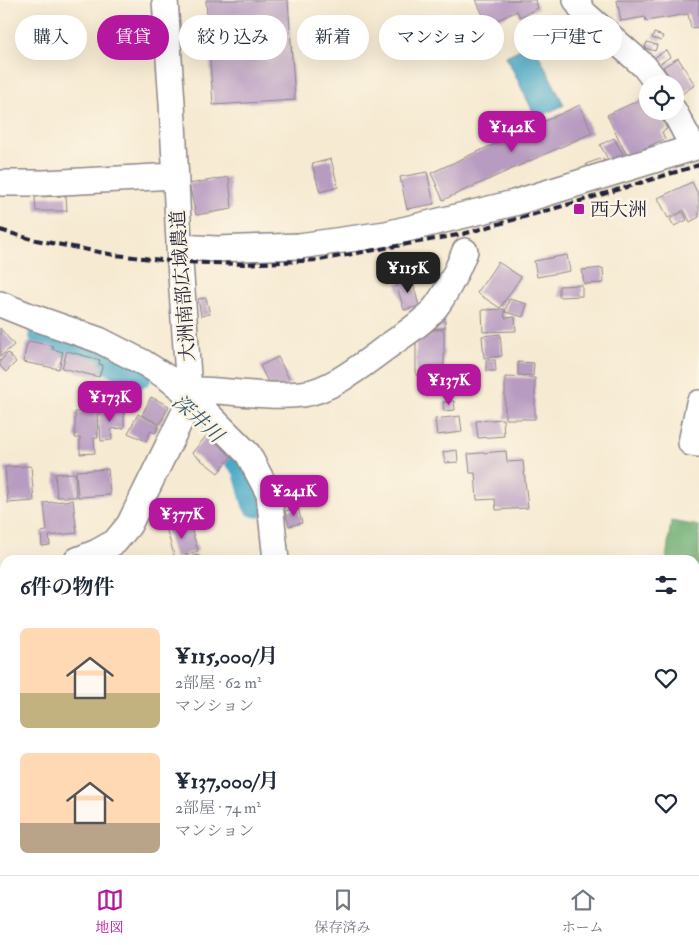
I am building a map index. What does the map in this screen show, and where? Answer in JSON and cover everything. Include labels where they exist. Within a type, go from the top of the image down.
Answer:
[{"type":"street","name":"大洲南部広域農道","points":[[90,555],[115,542],[129,525],[187,399],[166,0]]},
{"type":"street","points":[[576,0],[584,13],[644,66],[651,75]]},
{"type":"street","points":[[179,247],[217,249],[299,246],[386,234],[514,203],[696,146],[680,120]]},
{"type":"street","points":[[0,183],[44,183],[175,176]]},
{"type":"street","points":[[187,399],[199,390],[276,395],[303,394],[326,387],[355,370],[412,328],[434,309],[450,286],[465,251]]},
{"type":"street","points":[[0,304],[98,340],[144,363],[168,378],[187,399],[248,454],[269,494],[275,555]]},
{"type":"street","points":[[699,403],[691,442],[699,444]]},
{"type":"green space","points":[[671,521],[699,526],[699,555],[667,555]]},
{"type":"water","points":[[514,52],[514,60],[542,60],[564,105],[536,118],[506,56]]},
{"type":"building","points":[[206,0],[288,0],[295,100],[213,105],[210,60],[287,60],[287,15],[207,15]]},
{"type":"building","points":[[476,0],[535,0],[538,8],[524,15],[519,15],[517,11],[504,17],[504,15],[483,15]]},
{"type":"building","points":[[617,0],[699,0],[699,27],[691,28],[688,14],[646,21],[645,17],[622,21],[622,15],[620,15]]},
{"type":"building","points":[[654,33],[663,36],[661,41],[652,38]]},
{"type":"building","points":[[647,42],[657,45],[655,51],[645,48]]},
{"type":"building","points":[[666,50],[670,57],[658,65],[654,58]]},
{"type":"building","points":[[678,58],[695,85],[684,92],[684,75],[668,75],[663,67]]},
{"type":"building","points":[[639,100],[639,120],[662,120],[667,129],[662,132],[665,139],[627,156],[607,115]]},
{"type":"building","points":[[580,105],[592,133],[443,200],[431,173]]},
{"type":"building","points":[[614,138],[623,154],[609,161],[600,145]]},
{"type":"building","points":[[603,158],[606,167],[590,173],[586,164]]},
{"type":"building","points":[[331,159],[338,187],[320,192],[312,164]]},
{"type":"building","points":[[427,172],[434,204],[407,209],[400,177]]},
{"type":"building","points":[[229,177],[232,209],[196,215],[189,184]]},
{"type":"building","points":[[692,182],[699,196],[699,217],[690,222],[684,210],[668,218],[658,198]]},
{"type":"building","points":[[66,196],[67,211],[36,211],[35,197]]},
{"type":"building","points":[[683,212],[687,220],[674,226],[670,219]]},
{"type":"building","points":[[567,255],[570,271],[537,277],[534,261]]},
{"type":"building","points":[[498,262],[521,277],[500,308],[477,293]]},
{"type":"building","points":[[603,268],[604,283],[584,284],[582,270]]},
{"type":"building","points":[[412,279],[419,306],[404,310],[396,283]]},
{"type":"building","points":[[582,285],[582,296],[559,297],[559,286]]},
{"type":"building","points":[[206,298],[210,314],[201,316],[198,299]]},
{"type":"building","points":[[509,299],[527,304],[523,317],[505,312]]},
{"type":"building","points":[[504,309],[505,318],[515,317],[516,331],[483,332],[482,310]]},
{"type":"building","points":[[445,318],[445,328],[431,329],[430,319]]},
{"type":"building","points":[[0,328],[14,345],[0,357]]},
{"type":"building","points":[[416,330],[444,330],[444,375],[416,375]]},
{"type":"building","points":[[500,334],[502,356],[484,358],[482,336]]},
{"type":"building","points":[[29,341],[53,346],[52,349],[63,352],[59,369],[23,362]]},
{"type":"building","points":[[67,351],[100,360],[99,364],[103,365],[99,377],[62,368]]},
{"type":"building","points":[[8,353],[16,362],[6,372],[0,366],[0,361]]},
{"type":"building","points":[[278,357],[291,383],[273,392],[260,366]]},
{"type":"building","points":[[486,360],[495,360],[496,371],[486,371]]},
{"type":"building","points":[[518,362],[534,363],[533,376],[518,375]]},
{"type":"building","points":[[505,377],[535,378],[535,419],[505,419]]},
{"type":"building","points":[[151,397],[169,406],[160,424],[142,415]]},
{"type":"building","points":[[454,401],[455,410],[444,411],[443,402]]},
{"type":"building","points":[[97,411],[98,438],[94,438],[95,453],[80,454],[80,438],[75,438],[75,412]]},
{"type":"building","points":[[124,411],[124,428],[111,429],[112,440],[101,441],[99,412]]},
{"type":"building","points":[[138,414],[159,425],[155,433],[151,431],[146,441],[128,433]]},
{"type":"building","points":[[460,416],[462,432],[437,435],[435,419]]},
{"type":"building","points":[[503,419],[504,436],[478,438],[476,421]]},
{"type":"building","points":[[207,435],[232,456],[218,473],[192,453]]},
{"type":"building","points":[[457,450],[458,462],[445,463],[443,452]]},
{"type":"building","points":[[506,451],[507,462],[523,461],[528,508],[496,510],[495,499],[477,500],[475,473],[470,473],[468,454]]},
{"type":"building","points":[[31,466],[34,501],[8,503],[5,467]]},
{"type":"building","points":[[108,469],[110,495],[78,497],[76,471]]},
{"type":"building","points":[[75,473],[76,497],[57,497],[55,474]]},
{"type":"building","points":[[73,500],[77,533],[49,536],[50,545],[42,546],[41,532],[47,531],[44,503]]},
{"type":"building","points":[[298,508],[302,523],[289,526],[285,511]]},
{"type":"building","points":[[189,521],[198,551],[185,555],[174,555],[166,528]]},
{"type":"waterway","name":"深井川","points":[[44,333],[115,361],[138,373]]},
{"type":"waterway","name":"深井川","points":[[238,456],[247,466],[257,502]]},
{"type":"railway","points":[[0,230],[31,239],[115,255],[180,262],[244,264],[319,260],[463,234],[699,165]]},
{"type":"place","name":"西大洲","points":[[579,209]]}]
